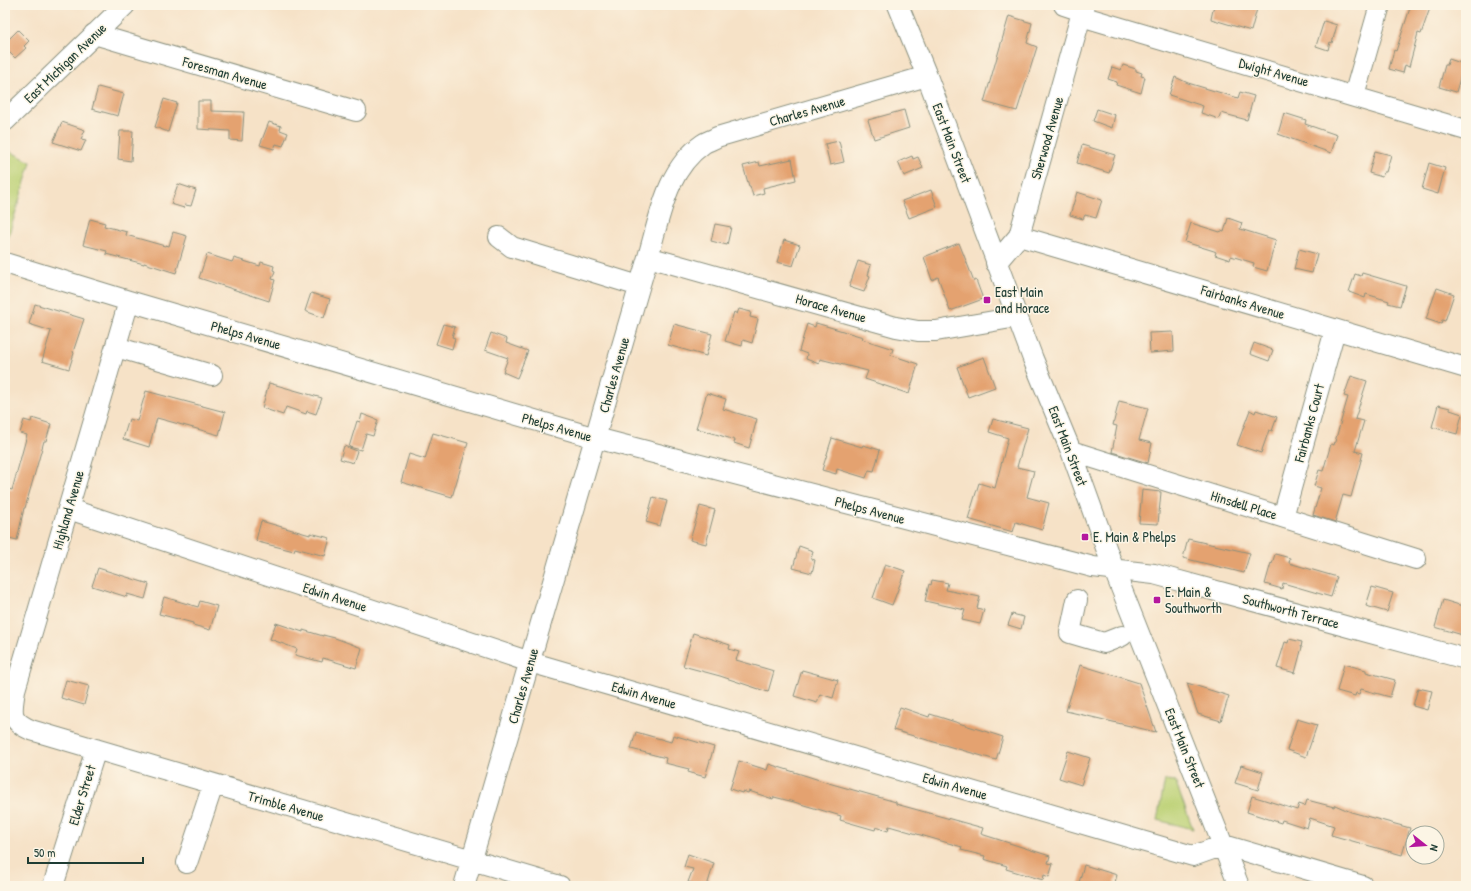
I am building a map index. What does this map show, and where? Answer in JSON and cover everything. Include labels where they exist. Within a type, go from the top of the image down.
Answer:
[{"type":"street","name":"East Michigan Avenue","points":[[5,121],[124,5]]},
{"type":"street","name":"East Main Street","points":[[898,5],[1033,359],[1071,451],[1114,570],[1239,886]]},
{"type":"street","name":"Dwight Avenue","points":[[1064,5],[1466,130]]},
{"type":"street","points":[[1354,96],[1380,5]]},
{"type":"street","name":"Sherwood Avenue","points":[[996,263],[1019,236],[1083,11]]},
{"type":"street","name":"Foresman Avenue","points":[[94,34],[356,111]]},
{"type":"street","name":"Charles Avenue","points":[[464,886],[596,438],[639,286],[672,180],[688,158],[703,144],[717,137],[926,76]]},
{"type":"street","name":"Fairbanks Avenue","points":[[1019,236],[1466,368]]},
{"type":"street","points":[[499,237],[512,247],[639,286]]},
{"type":"street","name":"Horace Avenue","points":[[648,257],[896,327],[918,331],[936,331],[1017,317]]},
{"type":"street","name":"Phelps Avenue","points":[[5,263],[129,301],[596,438],[1093,567],[1114,570]]},
{"type":"street","name":"Highland Avenue","points":[[15,719],[12,713],[15,690],[129,301]]},
{"type":"street","name":"Fairbanks Court","points":[[1283,517],[1335,330]]},
{"type":"street","points":[[116,347],[212,375]]},
{"type":"street","name":"Hinsdell Place","points":[[1071,451],[1416,559]]},
{"type":"street","name":"Edwin Avenue","points":[[69,509],[530,662],[1193,856],[1224,845]]},
{"type":"street","name":"Southworth Terrace","points":[[1114,570],[1154,574],[1466,659]]},
{"type":"street","points":[[1077,600],[1070,632],[1104,643],[1122,636]]},
{"type":"street","name":"Trimble Avenue","points":[[15,719],[22,726],[31,730],[213,785],[560,886]]},
{"type":"street","name":"Elder Street","points":[[53,886],[96,749]]},
{"type":"street","points":[[187,863],[213,785]]},
{"type":"street","points":[[1224,845],[1364,886]]},
{"type":"green space","points":[[5,149],[31,162],[5,247]]},
{"type":"green space","points":[[1165,780],[1175,781],[1193,829],[1157,820]]},
{"type":"building","points":[[1214,5],[1258,5],[1251,31],[1211,19]]},
{"type":"building","points":[[1411,5],[1431,5],[1421,34],[1418,33],[1409,67],[1405,65],[1403,73],[1389,69],[1394,50],[1396,51]]},
{"type":"building","points":[[1009,16],[1032,23],[1027,43],[1037,47],[1017,111],[984,102]]},
{"type":"building","points":[[1324,21],[1337,25],[1332,43],[1330,42],[1328,50],[1316,46]]},
{"type":"building","points":[[18,30],[29,41],[24,46],[26,48],[15,58],[5,48],[5,43]]},
{"type":"building","points":[[1449,59],[1464,64],[1456,92],[1439,87],[1445,65],[1447,65]]},
{"type":"building","points":[[1123,65],[1136,69],[1136,71],[1142,73],[1141,76],[1145,77],[1141,93],[1116,85],[1117,82],[1108,79],[1112,67],[1121,70]]},
{"type":"building","points":[[1175,77],[1188,83],[1238,98],[1240,92],[1254,96],[1247,120],[1221,113],[1219,119],[1201,113],[1203,106],[1169,95]]},
{"type":"building","points":[[98,87],[124,94],[118,116],[92,109]]},
{"type":"building","points":[[164,99],[177,103],[168,132],[155,127]]},
{"type":"building","points":[[198,101],[211,101],[211,111],[244,112],[242,141],[230,140],[230,131],[198,129]]},
{"type":"building","points":[[1097,109],[1115,115],[1112,128],[1093,121]]},
{"type":"building","points":[[904,110],[909,128],[874,139],[868,120]]},
{"type":"building","points":[[1284,113],[1306,120],[1305,124],[1337,135],[1331,153],[1278,134]]},
{"type":"building","points":[[62,122],[85,130],[81,139],[86,140],[81,151],[53,142]]},
{"type":"building","points":[[269,122],[281,126],[280,130],[288,133],[283,146],[276,144],[274,149],[260,145]]},
{"type":"building","points":[[120,131],[133,131],[131,161],[118,159]]},
{"type":"building","points":[[839,141],[844,162],[830,165],[825,144]]},
{"type":"building","points":[[1082,145],[1115,155],[1109,173],[1077,163]]},
{"type":"building","points":[[1375,151],[1391,155],[1386,172],[1384,172],[1382,177],[1369,173]]},
{"type":"building","points":[[912,156],[913,159],[918,157],[923,168],[904,176],[898,162]]},
{"type":"building","points":[[792,159],[796,180],[763,188],[764,193],[753,196],[743,166],[759,162],[760,166]]},
{"type":"building","points":[[1429,163],[1445,168],[1438,194],[1422,189]]},
{"type":"building","points":[[178,184],[196,190],[191,206],[185,205],[184,208],[171,204]]},
{"type":"building","points":[[931,190],[937,207],[909,218],[902,201]]},
{"type":"building","points":[[1077,192],[1102,200],[1096,218],[1085,215],[1083,219],[1070,215]]},
{"type":"building","points":[[1228,218],[1242,223],[1240,229],[1276,240],[1267,271],[1253,267],[1254,263],[1231,256],[1230,260],[1215,255],[1216,252],[1214,251],[1185,242],[1191,223],[1224,232]]},
{"type":"building","points":[[90,219],[105,223],[104,226],[127,232],[126,235],[165,246],[169,246],[173,232],[187,236],[176,273],[144,263],[106,254],[107,251],[83,245]]},
{"type":"building","points":[[715,224],[731,227],[727,245],[711,241]]},
{"type":"building","points":[[784,240],[800,245],[793,266],[777,262]]},
{"type":"building","points":[[959,243],[983,299],[950,311],[938,277],[932,280],[924,257]]},
{"type":"building","points":[[1299,249],[1317,254],[1312,273],[1294,269]]},
{"type":"building","points":[[207,254],[232,262],[234,258],[260,266],[261,262],[274,266],[273,270],[275,271],[272,279],[275,280],[269,301],[199,278]]},
{"type":"building","points":[[858,261],[871,265],[868,275],[870,276],[864,292],[849,287]]},
{"type":"building","points":[[1362,273],[1406,286],[1400,306],[1366,294],[1365,298],[1349,292],[1355,274],[1361,276]]},
{"type":"building","points":[[1437,288],[1454,294],[1445,321],[1442,320],[1441,324],[1426,319]]},
{"type":"building","points":[[311,293],[330,299],[324,318],[305,311]]},
{"type":"building","points":[[35,304],[84,319],[69,369],[42,361],[51,331],[29,324]]},
{"type":"building","points":[[739,309],[751,312],[750,317],[758,319],[752,343],[743,340],[742,346],[725,341],[734,312],[737,314]]},
{"type":"building","points":[[816,323],[863,337],[862,339],[893,349],[891,355],[918,364],[909,394],[865,379],[868,371],[820,359],[819,364],[806,359],[807,354],[799,351],[807,324],[815,327]]},
{"type":"building","points":[[443,324],[455,327],[452,337],[455,338],[452,349],[436,344]]},
{"type":"building","points":[[674,324],[712,334],[706,356],[668,345]]},
{"type":"building","points":[[1173,332],[1174,351],[1150,353],[1149,333]]},
{"type":"building","points":[[491,333],[507,339],[506,343],[528,351],[517,378],[503,372],[508,358],[485,350]]},
{"type":"building","points":[[1254,343],[1273,350],[1269,361],[1250,354]]},
{"type":"building","points":[[984,357],[995,387],[968,397],[957,367]]},
{"type":"building","points":[[1351,376],[1367,381],[1355,419],[1364,421],[1355,451],[1363,453],[1351,497],[1343,495],[1335,522],[1313,515],[1321,488],[1314,486],[1319,470],[1323,471],[1331,444],[1334,445],[1348,397],[1344,396]]},
{"type":"building","points":[[269,383],[322,398],[316,414],[307,411],[306,414],[286,407],[283,415],[262,408]]},
{"type":"building","points":[[146,391],[225,412],[219,435],[157,418],[149,447],[123,439],[129,419],[137,421]]},
{"type":"building","points":[[707,393],[726,399],[723,409],[757,419],[749,448],[734,443],[735,440],[696,428]]},
{"type":"building","points":[[1119,401],[1148,408],[1139,440],[1152,443],[1148,463],[1112,452],[1117,426],[1113,425]]},
{"type":"building","points":[[1438,405],[1450,408],[1450,410],[1462,414],[1457,434],[1432,427]]},
{"type":"building","points":[[1250,410],[1255,413],[1256,410],[1277,417],[1272,431],[1269,430],[1261,453],[1237,445]]},
{"type":"building","points":[[362,414],[378,420],[373,436],[366,434],[361,450],[349,447],[357,421],[360,422]]},
{"type":"building","points":[[32,418],[51,424],[46,441],[44,441],[24,508],[17,540],[5,537],[5,488],[12,490],[27,435],[20,433],[24,420],[31,422]]},
{"type":"building","points":[[993,419],[1028,428],[1017,467],[1034,471],[1027,497],[1049,503],[1042,530],[1016,522],[1013,532],[968,519],[979,483],[995,488],[1008,438],[989,432]]},
{"type":"building","points":[[433,433],[468,443],[452,497],[401,482],[409,454],[425,459]]},
{"type":"building","points":[[832,438],[862,447],[863,445],[880,450],[874,471],[869,470],[866,478],[837,469],[836,474],[822,470]]},
{"type":"building","points":[[344,446],[357,451],[353,463],[340,459]]},
{"type":"building","points":[[1142,490],[1161,492],[1158,524],[1139,523]]},
{"type":"building","points":[[653,497],[667,501],[660,526],[646,522]]},
{"type":"building","points":[[700,506],[715,510],[706,544],[690,540]]},
{"type":"building","points":[[261,521],[310,535],[310,533],[330,538],[325,556],[295,548],[294,551],[258,542],[256,540]]},
{"type":"building","points":[[1188,539],[1250,553],[1244,573],[1183,558]]},
{"type":"building","points":[[799,546],[813,551],[811,559],[815,560],[812,573],[793,568]]},
{"type":"building","points":[[1275,554],[1290,558],[1289,563],[1337,577],[1331,597],[1283,583],[1282,589],[1265,584]]},
{"type":"building","points":[[885,564],[905,571],[892,605],[873,598]]},
{"type":"building","points":[[98,568],[149,584],[145,599],[127,594],[127,597],[92,586]]},
{"type":"building","points":[[932,580],[948,583],[946,590],[980,597],[977,608],[984,610],[980,624],[962,620],[965,610],[925,601],[929,584],[931,585]]},
{"type":"building","points":[[1372,587],[1393,593],[1387,612],[1366,606]]},
{"type":"building","points":[[164,597],[198,607],[200,601],[217,606],[210,630],[193,625],[193,623],[159,614]]},
{"type":"building","points":[[1443,600],[1466,607],[1466,636],[1435,627]]},
{"type":"building","points":[[1012,614],[1024,617],[1021,629],[1008,625]]},
{"type":"building","points":[[276,623],[303,632],[303,630],[335,638],[362,648],[356,668],[323,658],[322,662],[295,655],[297,649],[270,639]]},
{"type":"building","points":[[693,633],[730,645],[729,649],[739,652],[736,660],[774,671],[768,692],[720,676],[683,666]]},
{"type":"building","points":[[1289,639],[1302,642],[1295,673],[1277,668],[1285,642],[1288,643]]},
{"type":"building","points":[[1344,664],[1395,680],[1390,697],[1361,689],[1359,694],[1356,693],[1355,696],[1337,691]]},
{"type":"building","points":[[1080,665],[1139,683],[1156,732],[1066,711]]},
{"type":"building","points":[[802,670],[838,680],[833,698],[820,694],[817,703],[794,696]]},
{"type":"building","points":[[66,680],[89,686],[84,705],[61,698]]},
{"type":"building","points":[[1187,683],[1229,696],[1221,721],[1198,714]]},
{"type":"building","points":[[1418,688],[1432,691],[1427,710],[1413,706]]},
{"type":"building","points":[[900,707],[929,717],[930,714],[1003,737],[996,760],[893,730]]},
{"type":"building","points":[[1297,719],[1317,725],[1306,757],[1287,750]]},
{"type":"building","points":[[636,732],[671,742],[673,735],[714,747],[705,777],[688,772],[689,769],[665,763],[666,758],[631,749]]},
{"type":"building","points":[[1068,751],[1090,758],[1081,785],[1059,778]]},
{"type":"building","points":[[739,761],[767,770],[769,764],[896,802],[896,804],[983,828],[981,834],[1050,856],[1048,863],[1053,864],[1049,877],[1044,875],[1043,880],[1006,869],[1007,866],[984,859],[985,856],[961,850],[962,847],[889,826],[888,831],[876,827],[875,830],[840,820],[841,816],[794,802],[774,797],[773,799],[749,791],[748,793],[743,791],[742,793],[730,789]]},
{"type":"building","points":[[1241,765],[1263,772],[1258,790],[1235,783]]},
{"type":"building","points":[[1252,796],[1297,810],[1299,804],[1305,806],[1307,800],[1334,807],[1335,805],[1351,812],[1405,827],[1405,845],[1402,855],[1331,835],[1334,826],[1310,818],[1307,828],[1282,820],[1281,823],[1247,812]]},
{"type":"building","points":[[688,854],[714,863],[707,886],[701,886],[688,882],[693,869],[684,867]]},
{"type":"building","points":[[1084,865],[1117,875],[1114,886],[1078,886]]},
{"type":"place","name":"East Main and Horace","points":[[987,300]]},
{"type":"place","name":"E. Main & Phelps","points":[[1085,537]]},
{"type":"place","name":"E. Main & Southworth","points":[[1157,600]]}]
